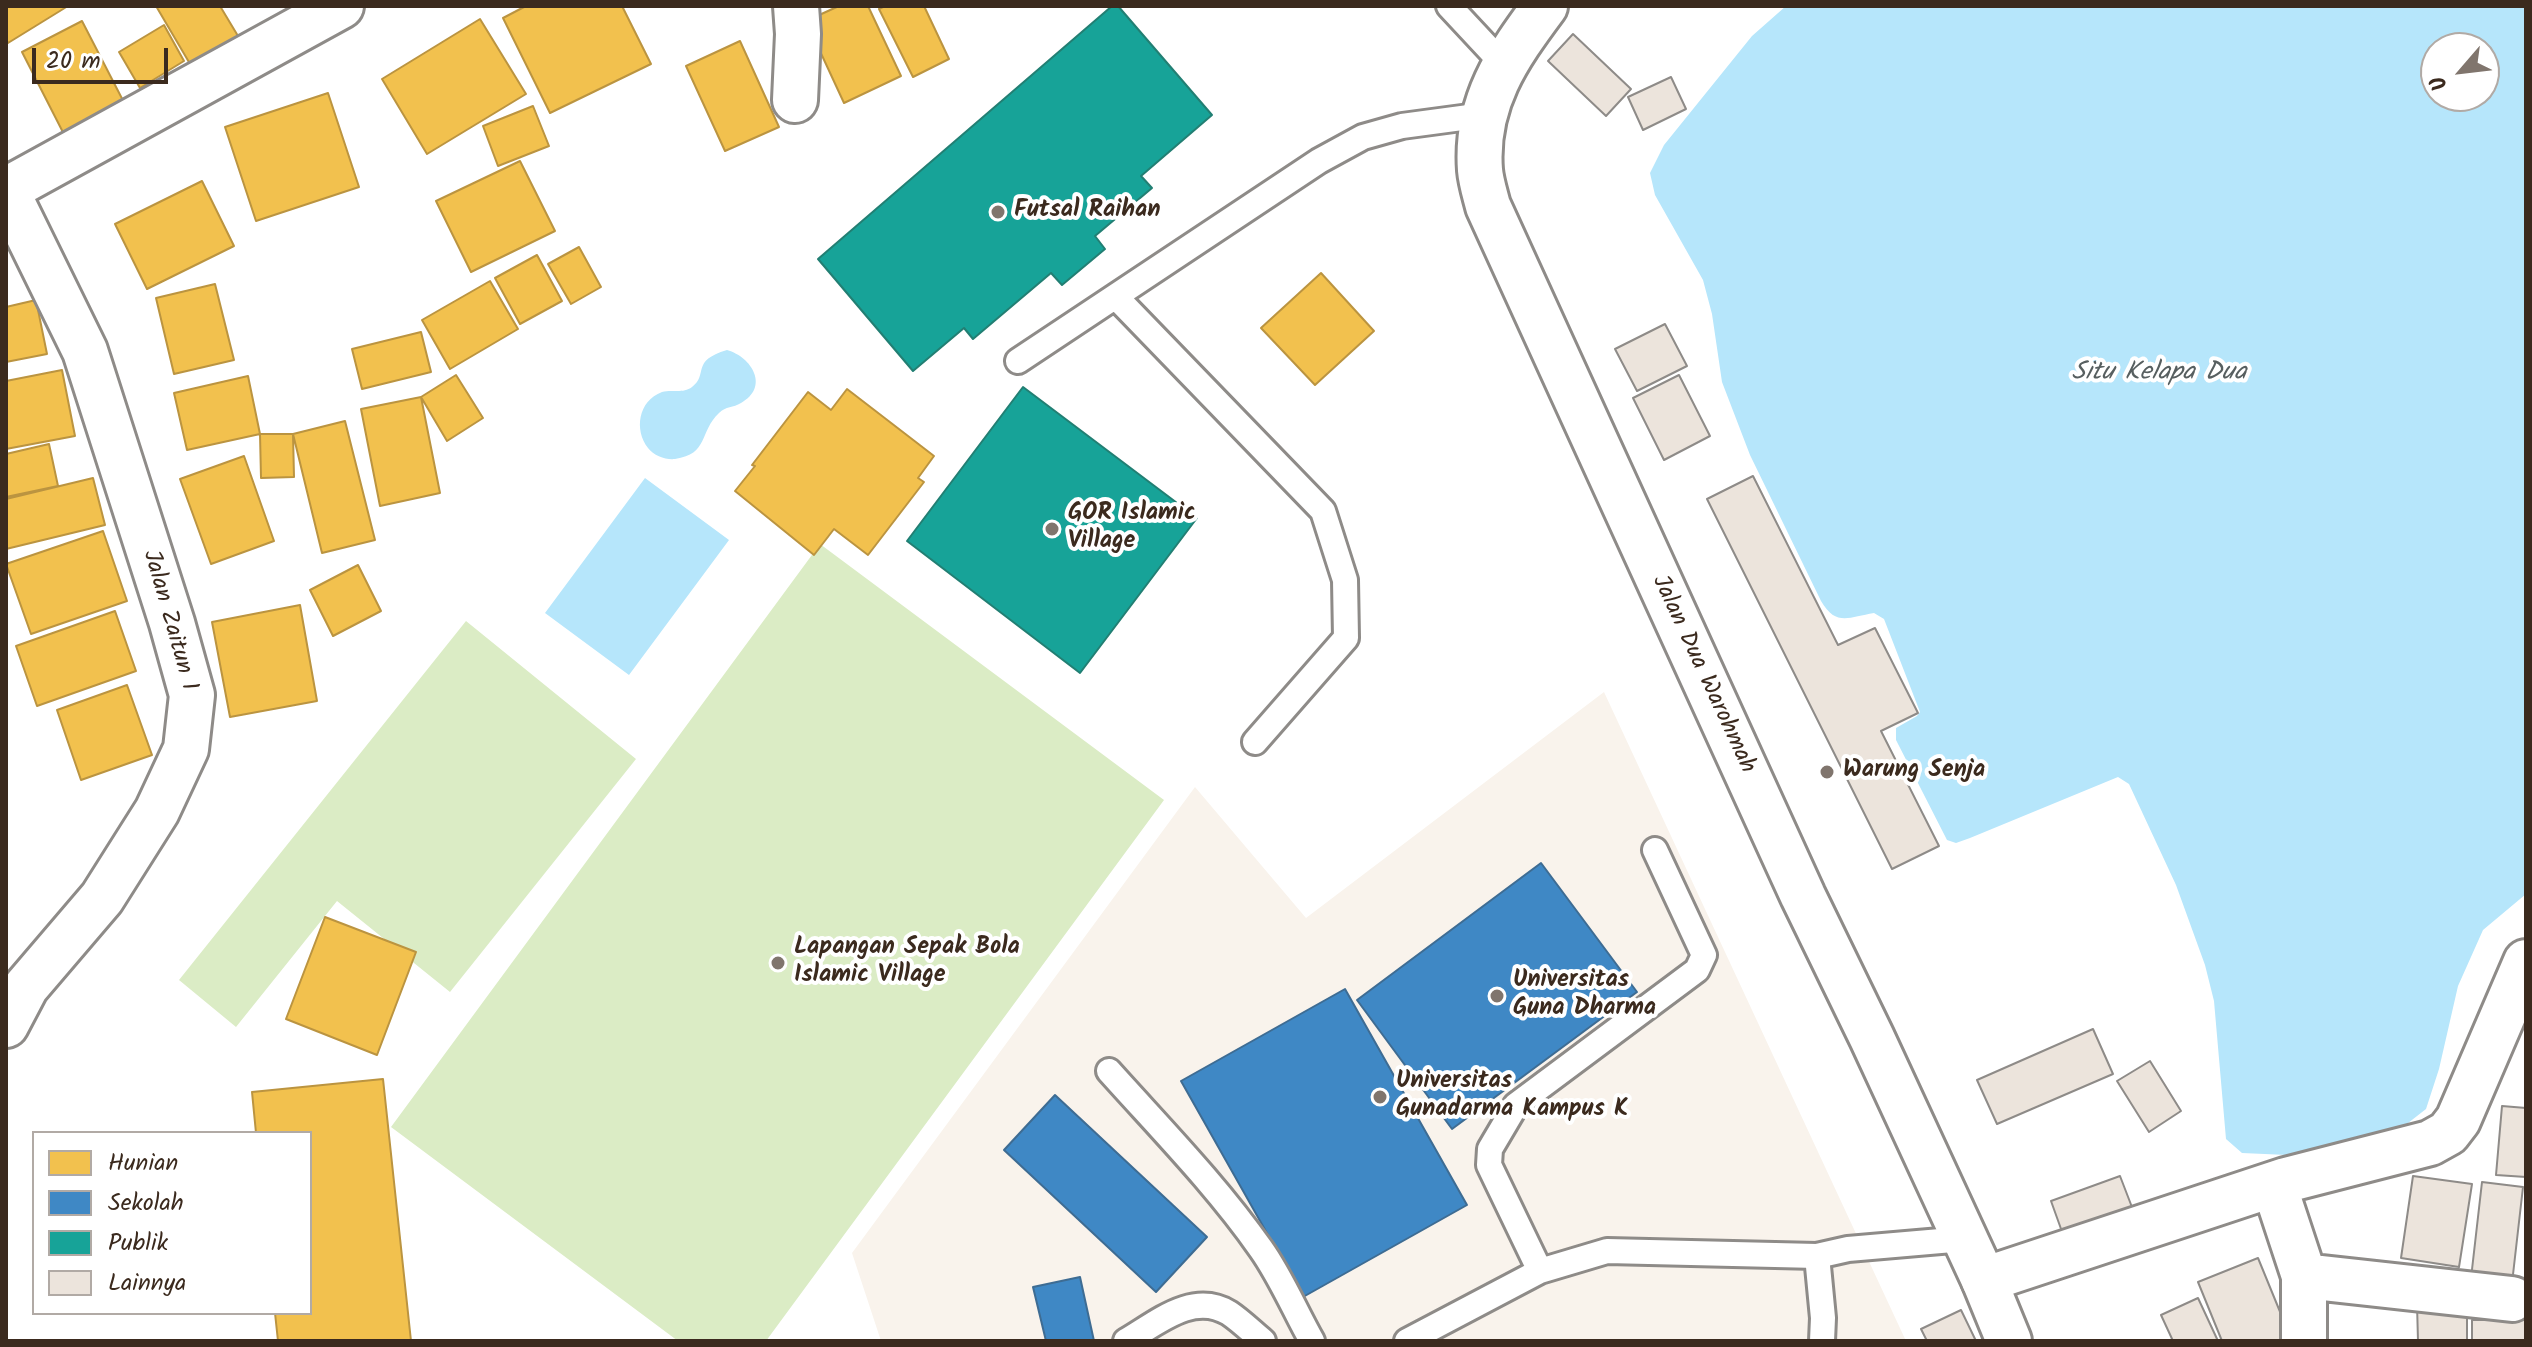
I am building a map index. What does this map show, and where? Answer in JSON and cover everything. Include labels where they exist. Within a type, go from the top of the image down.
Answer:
[{"type":"street","name":"Jalan Zaitun 1","points":[[6,1025],[26,987],[102,898],[157,811],[186,749],[192,695],[85,351],[6,190],[341,6]]},
{"type":"street","points":[[795,100],[796,6]]},
{"type":"street","name":"Jalan Dua Warohmah","points":[[1545,6],[1496,79],[1484,115],[1480,171],[1488,206],[1803,896],[1984,1280],[2009,1341]]},
{"type":"street","points":[[1984,1280],[2301,1176],[2430,1143],[2448,1133],[2458,1120],[2526,962]]},
{"type":"street","points":[[2274,1185],[2304,1276],[2304,1341]]},
{"type":"street","points":[[2304,1276],[2512,1299]]},
{"type":"lane","points":[[1449,6],[1504,65]]},
{"type":"lane","points":[[1018,361],[1319,161],[1363,137],[1402,126],[1484,115]]},
{"type":"lane","points":[[1116,297],[1323,511],[1345,580],[1346,638],[1255,742]]},
{"type":"lane","points":[[1540,1271],[1489,1165],[1490,1149],[1516,1105],[1697,970],[1704,955],[1655,850]]},
{"type":"lane","points":[[1109,1071],[1236,1214],[1263,1252],[1312,1341]]},
{"type":"lane","points":[[1407,1341],[1540,1271],[1607,1251],[1817,1256],[1848,1249],[1964,1239]]},
{"type":"lane","points":[[1817,1256],[1822,1341]]},
{"type":"lane","points":[[1126,1341],[1189,1305],[1212,1306],[1229,1314],[1263,1341]]},
{"type":"shaded area","name":"Universitas Gunadarma Kampus K","points":[[1604,692],[1906,1341],[881,1341],[852,1253],[1195,787],[1306,918]]},
{"type":"green space","name":"Lapangan Sepak Bola Islamic Village","points":[[820,544],[1164,800],[766,1341],[678,1341],[391,1127]]},
{"type":"green space","points":[[466,621],[636,759],[450,992],[337,901],[236,1027],[179,980]]},
{"type":"water","name":"Situ Kelapa Dua","points":[[1786,6],[2526,6],[2526,894],[2483,930],[2458,986],[2439,1069],[2426,1109],[2394,1134],[2287,1155],[2242,1153],[2226,1139],[2214,1001],[2205,965],[2176,885],[2129,784],[2118,777],[1970,838],[1956,843],[1947,840],[1896,740],[1896,728],[1920,712],[1884,619],[1874,613],[1838,617],[1827,609],[1750,455],[1722,382],[1712,314],[1703,280],[1655,195],[1650,173],[1664,145],[1752,36]]},
{"type":"water","points":[[727,350],[744,359],[754,373],[755,389],[750,396],[719,413],[693,452],[672,459],[653,453],[644,441],[640,425],[643,409],[648,402],[662,392],[692,387],[704,363]]},
{"type":"water","points":[[645,478],[729,540],[629,675],[545,613]]},
{"type":"building: Hunian","points":[[6,6],[68,6],[8,43]]},
{"type":"building: Hunian","points":[[156,6],[220,6],[241,41],[193,69]]},
{"type":"building: Hunian","points":[[526,6],[622,6],[651,64],[550,113],[503,18]]},
{"type":"building: Hunian","points":[[839,6],[868,6],[901,76],[844,103],[806,21]]},
{"type":"building: Hunian","points":[[885,6],[924,6],[949,59],[913,77],[879,9]]},
{"type":"building: Hunian","points":[[480,19],[526,94],[427,154],[382,79]]},
{"type":"building: Hunian","points":[[82,21],[131,116],[71,148],[22,52]]},
{"type":"building: Hunian","points":[[164,25],[184,61],[140,88],[119,52]]},
{"type":"building: Hunian","points":[[740,41],[779,127],[725,151],[686,66]]},
{"type":"building: Hunian","points":[[328,93],[359,187],[256,221],[225,127]]},
{"type":"building: Hunian","points":[[533,106],[549,146],[498,166],[483,126]]},
{"type":"building: Hunian","points":[[520,161],[555,231],[471,272],[436,201]]},
{"type":"building: Hunian","points":[[202,181],[234,246],[147,289],[115,224]]},
{"type":"building: Hunian","points":[[579,247],[601,287],[571,304],[548,264]]},
{"type":"building: Hunian","points":[[537,255],[562,301],[520,324],[495,278]]},
{"type":"building: Hunian","points":[[1321,273],[1374,331],[1315,385],[1261,328]]},
{"type":"building: Hunian","points":[[490,281],[518,329],[450,369],[422,320]]},
{"type":"building: Hunian","points":[[215,284],[234,360],[174,374],[156,298]]},
{"type":"building: Hunian","points":[[36,300],[47,354],[6,362],[6,307]]},
{"type":"building: Hunian","points":[[421,332],[431,372],[362,389],[352,349]]},
{"type":"building: Hunian","points":[[62,370],[75,436],[6,449],[6,381]]},
{"type":"building: Hunian","points":[[456,375],[483,418],[447,441],[421,397]]},
{"type":"building: Hunian","points":[[248,376],[260,434],[187,450],[174,393]]},
{"type":"building: Hunian","points":[[847,389],[934,456],[918,478],[924,482],[868,555],[834,529],[814,555],[735,491],[808,392],[831,410]]},
{"type":"building: Hunian","points":[[421,397],[440,493],[380,506],[361,409]]},
{"type":"building: Hunian","points":[[345,421],[375,540],[322,553],[293,434]]},
{"type":"building: Hunian","points":[[260,434],[293,434],[294,477],[261,478]]},
{"type":"building: Hunian","points":[[49,444],[58,486],[6,497],[6,454]]},
{"type":"building: Hunian","points":[[244,456],[274,541],[211,564],[180,479]]},
{"type":"building: Hunian","points":[[93,478],[105,525],[6,549],[6,499]]},
{"type":"building: Hunian","points":[[103,531],[127,601],[31,634],[6,564]]},
{"type":"building: Hunian","points":[[358,565],[381,611],[333,636],[310,590]]},
{"type":"building: Hunian","points":[[300,605],[317,701],[230,717],[212,622]]},
{"type":"building: Hunian","points":[[115,611],[136,671],[37,706],[16,646]]},
{"type":"building: Hunian","points":[[127,685],[152,755],[81,780],[57,710]]},
{"type":"building: Hunian","points":[[325,917],[416,952],[377,1055],[286,1019]]},
{"type":"building: Hunian","points":[[383,1079],[411,1341],[278,1341],[275,1315],[312,1315],[312,1131],[256,1131],[252,1092]]},
{"type":"building: Sekolah","name":"Universitas Guna Dharma","points":[[1541,863],[1637,992],[1452,1129],[1357,1000]]},
{"type":"building: Sekolah","points":[[1345,989],[1467,1205],[1303,1297],[1181,1081]]},
{"type":"building: Sekolah","points":[[1055,1095],[1207,1237],[1156,1292],[1004,1150]]},
{"type":"building: Sekolah","points":[[1080,1277],[1094,1341],[1046,1341],[1033,1287]]},
{"type":"building: Publik","name":"Futsal Raihan","points":[[1112,6],[1118,6],[1212,115],[1141,176],[1152,188],[1095,236],[1105,249],[1062,285],[1051,273],[973,339],[964,328],[913,371],[818,259]]},
{"type":"building: Publik","name":"GOR Islamic Village","points":[[1023,387],[1197,518],[1080,673],[907,541]]},
{"type":"building: Lainnya","points":[[1573,34],[1631,89],[1606,116],[1548,61]]},
{"type":"building: Lainnya","points":[[1671,77],[1686,109],[1643,130],[1628,97]]},
{"type":"building: Lainnya","points":[[1665,324],[1687,366],[1637,391],[1615,349]]},
{"type":"building: Lainnya","points":[[1679,375],[1710,436],[1664,460],[1633,398]]},
{"type":"building: Lainnya","points":[[1753,476],[1838,645],[1875,628],[1918,713],[1881,731],[1939,846],[1892,869],[1707,499]]},
{"type":"building: Lainnya","points":[[2093,1029],[2113,1074],[1997,1124],[1977,1080]]},
{"type":"building: Lainnya","points":[[2150,1061],[2181,1111],[2149,1132],[2117,1081]]},
{"type":"building: Lainnya","points":[[2502,1106],[2526,1108],[2526,1177],[2496,1175]]},
{"type":"building: Lainnya","points":[[2120,1176],[2135,1215],[2065,1240],[2051,1201]]},
{"type":"building: Lainnya","points":[[2413,1176],[2472,1184],[2459,1267],[2401,1258]]},
{"type":"building: Lainnya","points":[[2482,1182],[2523,1187],[2511,1292],[2470,1287]]},
{"type":"building: Lainnya","points":[[2258,1258],[2292,1341],[2222,1341],[2198,1282]]},
{"type":"building: Lainnya","points":[[2198,1298],[2218,1341],[2173,1341],[2161,1315]]},
{"type":"building: Lainnya","points":[[2417,1304],[2467,1304],[2467,1341],[2418,1341]]},
{"type":"building: Lainnya","points":[[1961,1310],[1976,1341],[1927,1341],[1921,1329]]},
{"type":"building: Lainnya","points":[[2472,1320],[2526,1320],[2526,1341],[2472,1341]]},
{"type":"place","name":"Futsal Raihan","points":[[998,212]]},
{"type":"place","name":"GOR Islamic Village","points":[[1052,529]]},
{"type":"place","name":"Warung Senja","points":[[1827,772]]},
{"type":"place","name":"Lapangan Sepak Bola Islamic Village","points":[[778,963]]},
{"type":"place","name":"Universitas Guna Dharma","points":[[1497,996]]},
{"type":"place","name":"Universitas Gunadarma Kampus K","points":[[1380,1097]]}]
